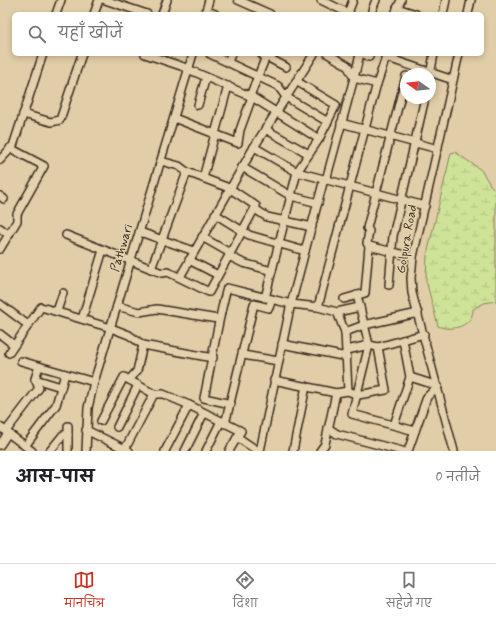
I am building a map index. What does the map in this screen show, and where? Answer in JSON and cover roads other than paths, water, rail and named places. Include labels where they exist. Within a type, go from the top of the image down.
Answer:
[{"type":"street","points":[[57,12],[61,0]]},
{"type":"street","points":[[95,12],[99,0]]},
{"type":"street","points":[[104,0],[141,12]]},
{"type":"street","points":[[163,12],[167,0]]},
{"type":"street","points":[[205,12],[209,0]]},
{"type":"street","points":[[238,0],[265,12]]},
{"type":"street","points":[[321,0],[347,12]]},
{"type":"street","points":[[349,12],[353,0]]},
{"type":"street","points":[[372,10],[376,0]]},
{"type":"street","points":[[396,11],[401,0]]},
{"type":"street","points":[[443,12],[446,0]]},
{"type":"street","points":[[468,12],[469,0]]},
{"type":"street","points":[[0,160],[10,148],[42,56]]},
{"type":"street","points":[[23,114],[51,122],[60,120],[81,56]]},
{"type":"street","points":[[153,56],[188,69],[251,97],[319,139]]},
{"type":"street","name":"Pathwari","points":[[86,451],[88,408],[94,382],[192,56]]},
{"type":"street","points":[[214,56],[278,86],[286,98],[328,122]]},
{"type":"street","points":[[228,62],[230,56]]},
{"type":"street","points":[[174,118],[238,143],[240,130],[265,56]]},
{"type":"street","points":[[267,56],[286,67]]},
{"type":"street","points":[[180,277],[242,166],[313,56]]},
{"type":"street","points":[[336,56],[348,65],[354,78]]},
{"type":"street","points":[[237,437],[259,451],[291,304],[360,56]]},
{"type":"street","points":[[318,307],[352,187],[377,84],[386,56],[414,68]]},
{"type":"street","points":[[431,68],[434,56]]},
{"type":"street","name":"Golpura Road","points":[[454,451],[418,312],[411,278],[413,258],[459,56]]},
{"type":"street","points":[[436,76],[453,80]]},
{"type":"street","points":[[198,105],[206,77]]},
{"type":"street","points":[[354,78],[377,84]]},
{"type":"street","points":[[206,451],[223,422],[231,404],[254,304],[269,308],[272,270],[297,172],[319,139],[336,105],[296,81]]},
{"type":"street","points":[[203,178],[228,86]]},
{"type":"street","points":[[344,299],[365,293],[369,246],[366,243],[369,231],[367,228],[400,98]]},
{"type":"street","points":[[389,285],[393,236],[424,104]]},
{"type":"street","points":[[342,123],[438,149]]},
{"type":"street","points":[[265,129],[309,154]]},
{"type":"street","points":[[254,147],[297,172],[425,206]]},
{"type":"street","points":[[0,249],[17,221],[17,214],[44,166],[10,148]]},
{"type":"street","points":[[66,235],[162,273],[168,272],[209,292],[256,206],[229,188],[187,172],[179,166],[161,161]]},
{"type":"street","points":[[242,166],[291,196],[318,203]]},
{"type":"street","points":[[151,268],[187,172]]},
{"type":"street","points":[[254,209],[267,217],[285,220],[312,228]]},
{"type":"street","points":[[215,214],[243,230],[249,236],[305,251]]},
{"type":"street","points":[[0,228],[9,235]]},
{"type":"street","points":[[140,232],[161,238],[194,251]]},
{"type":"street","points":[[202,237],[243,263],[272,270]]},
{"type":"street","points":[[369,246],[413,258]]},
{"type":"street","points":[[82,319],[103,250]]},
{"type":"street","points":[[189,260],[218,275]]},
{"type":"street","points":[[231,404],[204,398],[213,358],[218,319],[227,288],[291,304],[318,307],[337,312],[360,307]]},
{"type":"street","points":[[57,312],[63,293]]},
{"type":"street","points":[[357,295],[369,345],[358,395],[352,414],[415,431]]},
{"type":"street","points":[[0,304],[28,325]]},
{"type":"street","points":[[9,353],[41,306],[111,328],[129,335],[143,345],[213,358]]},
{"type":"street","points":[[117,306],[139,312],[157,309],[218,319]]},
{"type":"street","points":[[337,312],[345,332],[348,391]]},
{"type":"street","points":[[345,332],[364,325],[418,312]]},
{"type":"street","points":[[0,334],[14,345]]},
{"type":"street","points":[[282,344],[347,353],[369,345],[378,347],[424,334]]},
{"type":"street","points":[[394,425],[410,377],[403,340]]},
{"type":"street","points":[[129,380],[137,371],[143,345]]},
{"type":"street","points":[[274,380],[336,393],[348,391],[358,395],[386,390],[378,347]]},
{"type":"street","points":[[243,355],[278,361]]},
{"type":"street","points":[[21,361],[94,382]]},
{"type":"street","points":[[0,445],[5,430],[39,388],[35,379],[39,366]]},
{"type":"street","points":[[5,430],[28,449],[56,405],[65,374]]},
{"type":"street","points":[[101,421],[124,377],[154,394],[163,394],[189,405],[240,431],[229,451]]},
{"type":"street","points":[[408,451],[427,397],[438,386],[410,377]]},
{"type":"street","points":[[35,379],[61,387]]},
{"type":"street","points":[[117,427],[138,385]]},
{"type":"street","points":[[292,451],[306,386]]},
{"type":"street","points":[[320,451],[325,444],[336,393]]},
{"type":"street","points":[[86,430],[127,450],[154,394]]},
{"type":"street","points":[[165,451],[189,405]]},
{"type":"street","points":[[184,451],[204,412]]},
{"type":"street","points":[[68,426],[68,451]]},
{"type":"street","points":[[328,428],[337,434],[402,451]]},
{"type":"street","points":[[50,451],[64,435],[68,435]]}]
